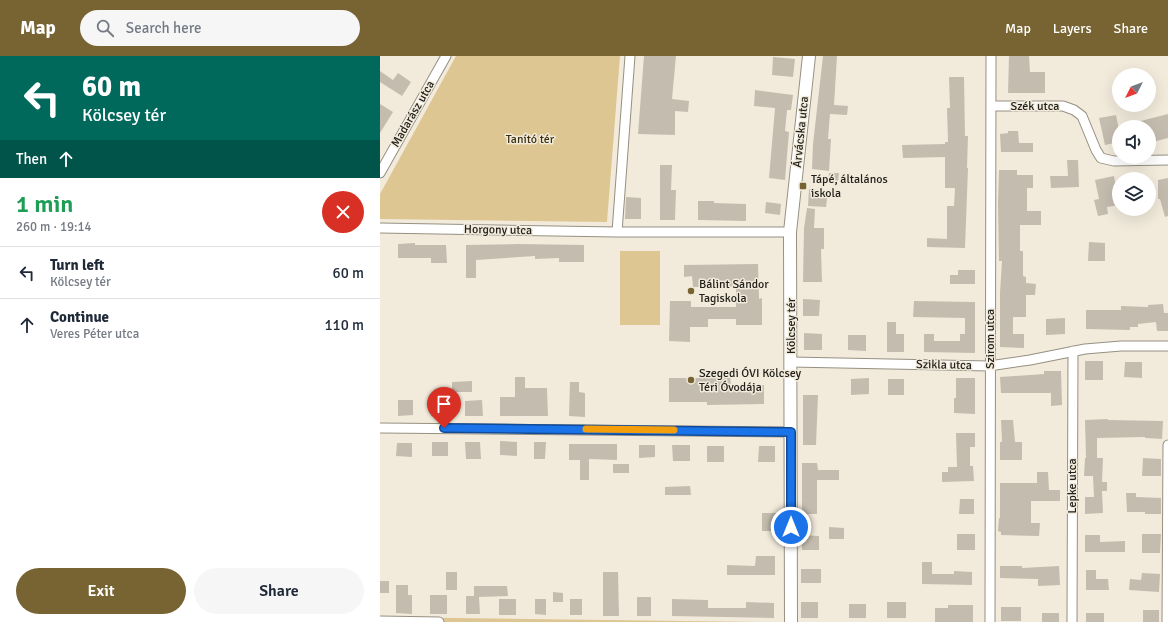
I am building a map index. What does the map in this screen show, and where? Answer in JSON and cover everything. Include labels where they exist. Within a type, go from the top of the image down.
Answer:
[{"type":"street","name":"Madarász utca","points":[[380,173],[446,56]]},
{"type":"street","points":[[630,56],[617,232],[790,232]]},
{"type":"street","name":"Árvácska utca","points":[[790,232],[809,56]]},
{"type":"street","name":"Szirom utca","points":[[990,622],[989,366],[991,56]]},
{"type":"street","name":"Szék utca","points":[[991,106],[1063,106],[1074,110],[1082,116],[1096,150],[1101,158],[1114,161],[1168,160]]},
{"type":"street","name":"Horgony utca","points":[[380,228],[617,232]]},
{"type":"street","name":"Kölcsey tér","points":[[790,232],[790,622]]},
{"type":"street","name":"Szikla utca","points":[[791,362],[989,366],[1030,360],[1073,351],[1121,346],[1168,346]]},
{"type":"street","name":"Lepke utca","points":[[1072,622],[1073,351]]},
{"type":"street","points":[[380,428],[791,432]]},
{"type":"street","points":[[1167,622],[1168,446]]},
{"type":"street","points":[[380,621],[440,622]]},
{"type":"green space","name":"Tanító tér","points":[[456,56],[620,56],[607,222],[380,219],[380,194]]},
{"type":"green space","points":[[620,251],[660,251],[660,325],[620,325]]},
{"type":"green space","points":[[380,617],[769,622],[380,622]]},
{"type":"building","points":[[644,56],[676,56],[672,99],[689,101],[688,112],[675,111],[675,135],[638,134]]},
{"type":"building","points":[[823,56],[837,56],[834,105],[848,106],[847,115],[830,114],[828,139],[831,139],[829,171],[812,169],[813,144]]},
{"type":"building","points":[[1009,56],[1029,56],[1030,72],[1045,72],[1045,93],[1008,93]]},
{"type":"building","points":[[773,57],[795,59],[793,77],[772,75]]},
{"type":"building","points":[[380,71],[393,80],[398,73],[411,82],[402,96],[380,82]]},
{"type":"building","points":[[949,77],[964,77],[965,136],[968,136],[965,248],[927,247],[927,238],[947,239],[947,206],[954,206],[955,188],[945,188],[945,157],[903,158],[902,145],[945,144],[945,142],[948,142],[947,108],[950,108]]},
{"type":"building","points":[[755,90],[793,95],[791,110],[787,110],[785,131],[789,132],[785,180],[769,178],[775,108],[754,106]]},
{"type":"building","points":[[380,104],[393,112],[380,133]]},
{"type":"building","points":[[1168,114],[1168,138],[1156,141],[1156,120],[1145,120]]},
{"type":"building","points":[[1116,115],[1117,120],[1112,120],[1112,144],[1105,145],[1099,118]]},
{"type":"building","points":[[1008,131],[1018,131],[1019,143],[1033,143],[1033,152],[1001,152],[1000,134],[1008,133]]},
{"type":"building","points":[[1067,160],[1078,160],[1079,187],[1051,188],[1050,176],[1068,176]]},
{"type":"building","points":[[660,165],[672,165],[671,190],[676,190],[675,220],[660,220]]},
{"type":"building","points":[[999,170],[1017,170],[1017,175],[1033,175],[1033,188],[1027,188],[1027,211],[1041,211],[1041,225],[1020,225],[1020,251],[1023,251],[1023,276],[1026,277],[1026,283],[1036,284],[1035,295],[1026,295],[1026,317],[1013,317],[1013,334],[1024,334],[1024,348],[1000,347],[1000,293],[1002,261],[999,261]]},
{"type":"building","points":[[829,173],[839,173],[838,182],[828,181]]},
{"type":"building","points":[[1112,176],[1112,206],[1107,207],[1108,214],[1098,216],[1094,200],[1099,199],[1095,180]]},
{"type":"building","points":[[1168,178],[1168,216],[1165,217],[1160,199],[1158,199],[1158,180]]},
{"type":"building","points":[[809,189],[828,191],[826,207],[808,206]]},
{"type":"building","points":[[626,197],[641,198],[641,219],[625,219]]},
{"type":"building","points":[[698,201],[746,204],[746,221],[698,220]]},
{"type":"building","points":[[766,202],[781,204],[780,215],[765,213]]},
{"type":"building","points":[[807,208],[815,209],[814,228],[824,228],[824,249],[821,249],[822,282],[803,282],[804,228]]},
{"type":"building","points":[[1089,242],[1105,243],[1105,261],[1088,261]]},
{"type":"building","points":[[415,243],[415,245],[446,245],[447,263],[431,263],[431,258],[398,258],[398,244]]},
{"type":"building","points":[[466,245],[584,245],[584,262],[559,262],[559,258],[535,259],[535,256],[476,260],[476,278],[466,278]]},
{"type":"building","points":[[758,264],[759,299],[762,298],[762,325],[736,325],[736,319],[708,319],[708,327],[690,327],[690,342],[669,341],[670,301],[691,301],[691,307],[736,307],[736,287],[693,287],[692,276],[684,277],[684,265]]},
{"type":"building","points":[[958,270],[975,270],[975,284],[950,284],[950,275],[958,275]]},
{"type":"building","points":[[803,299],[820,300],[819,316],[803,316]]},
{"type":"building","points":[[914,301],[975,302],[975,353],[924,352],[924,334],[934,334],[934,341],[960,341],[960,334],[965,334],[965,318],[913,317]]},
{"type":"building","points":[[1163,304],[1164,313],[1168,313],[1168,331],[1157,331],[1156,322],[1138,324],[1138,327],[1130,327],[1130,330],[1086,329],[1086,310],[1121,310],[1121,306],[1148,307],[1148,305]]},
{"type":"building","points":[[1065,318],[1065,334],[1046,335],[1046,319]]},
{"type":"building","points":[[887,322],[896,322],[896,334],[904,334],[904,352],[887,352]]},
{"type":"building","points":[[804,333],[822,334],[822,350],[804,350]]},
{"type":"building","points":[[848,335],[866,335],[866,351],[848,350]]},
{"type":"building","points":[[1085,361],[1103,361],[1103,380],[1085,380]]},
{"type":"building","points":[[1125,362],[1142,362],[1142,378],[1124,377]]},
{"type":"building","points":[[1044,371],[1061,371],[1062,405],[1051,406],[1051,393],[1001,393],[1000,377],[1044,374]]},
{"type":"building","points":[[707,374],[730,374],[731,386],[764,385],[764,404],[707,405],[707,402],[669,402],[669,378],[707,378]]},
{"type":"building","points":[[515,377],[525,377],[525,388],[547,388],[548,416],[500,416],[500,397],[515,397]]},
{"type":"building","points":[[869,378],[869,394],[851,395],[851,379]]},
{"type":"building","points":[[956,378],[975,378],[975,414],[954,413]]},
{"type":"building","points":[[888,379],[904,379],[904,395],[888,395]]},
{"type":"building","points":[[472,381],[472,392],[452,392],[452,382]]},
{"type":"building","points":[[570,382],[579,382],[579,392],[585,393],[585,417],[569,416]]},
{"type":"building","points":[[449,395],[449,416],[431,416],[431,396]]},
{"type":"building","points":[[803,395],[818,395],[816,445],[803,445]]},
{"type":"building","points":[[398,400],[413,400],[413,415],[398,416]]},
{"type":"building","points":[[482,400],[483,416],[465,416],[465,401]]},
{"type":"building","points":[[1108,419],[1163,421],[1162,439],[1145,437],[1097,438],[1097,458],[1103,458],[1102,482],[1107,482],[1107,491],[1102,491],[1103,513],[1085,514],[1085,497],[1094,497],[1093,476],[1084,476],[1086,458],[1085,420]]},
{"type":"building","points":[[1001,420],[1013,420],[1015,442],[1022,442],[1022,460],[1000,460],[1000,442],[1002,442]]},
{"type":"building","points":[[956,433],[975,433],[975,447],[970,447],[970,466],[973,466],[974,481],[942,482],[942,472],[948,472],[948,467],[957,467]]},
{"type":"building","points":[[500,441],[517,442],[517,456],[500,455]]},
{"type":"building","points":[[432,442],[448,442],[448,456],[432,456]]},
{"type":"building","points":[[465,442],[480,442],[481,459],[466,459]]},
{"type":"building","points":[[534,442],[546,442],[545,459],[534,459]]},
{"type":"building","points":[[397,443],[412,443],[412,457],[396,456]]},
{"type":"building","points":[[569,444],[617,444],[617,460],[589,459],[589,480],[580,480],[580,460],[569,460]]},
{"type":"building","points":[[639,445],[655,445],[655,457],[639,458]]},
{"type":"building","points":[[672,445],[690,445],[690,461],[673,461]]},
{"type":"building","points":[[707,446],[724,446],[724,462],[707,462]]},
{"type":"building","points":[[759,446],[775,446],[775,462],[758,462]]},
{"type":"building","points":[[1143,458],[1161,459],[1161,476],[1142,476]]},
{"type":"building","points":[[802,463],[817,463],[818,470],[839,470],[839,480],[817,480],[817,514],[802,514]]},
{"type":"building","points":[[613,464],[629,464],[629,473],[613,473]]},
{"type":"building","points":[[1037,472],[1048,472],[1049,490],[1060,490],[1060,501],[1031,501],[1031,523],[1040,523],[1039,536],[1001,535],[1001,532],[998,531],[1000,518],[1000,483],[1037,483]]},
{"type":"building","points":[[690,486],[691,495],[665,495],[665,487]]},
{"type":"building","points":[[1126,493],[1136,493],[1136,497],[1161,498],[1161,514],[1127,512]]},
{"type":"building","points":[[960,499],[974,499],[974,514],[959,514]]},
{"type":"building","points":[[762,513],[776,513],[776,531],[762,531]]},
{"type":"building","points":[[829,527],[844,528],[844,539],[829,539]]},
{"type":"building","points":[[957,534],[975,534],[975,550],[957,550]]},
{"type":"building","points":[[1142,534],[1161,534],[1160,553],[1142,553]]},
{"type":"building","points":[[802,535],[819,536],[819,550],[802,550]]},
{"type":"building","points":[[1085,535],[1100,535],[1100,542],[1125,541],[1125,552],[1085,552]]},
{"type":"building","points":[[756,556],[775,556],[775,575],[727,575],[727,565],[755,566]]},
{"type":"building","points":[[922,562],[932,562],[932,574],[954,574],[954,571],[972,572],[972,585],[922,584]]},
{"type":"building","points":[[1000,566],[1022,566],[1022,568],[1059,566],[1060,585],[1038,586],[1038,579],[1000,578]]},
{"type":"building","points":[[801,569],[821,569],[821,583],[801,583]]},
{"type":"building","points":[[1086,570],[1096,570],[1096,579],[1108,579],[1109,590],[1086,590]]},
{"type":"building","points":[[446,572],[457,572],[457,590],[446,590]]},
{"type":"building","points":[[603,572],[618,572],[619,616],[603,616]]},
{"type":"building","points":[[1142,573],[1160,574],[1159,592],[1129,590],[1130,579],[1141,580]]},
{"type":"building","points":[[380,581],[389,581],[389,593],[380,593]]},
{"type":"building","points":[[396,585],[408,585],[408,595],[412,595],[412,614],[396,613]]},
{"type":"building","points":[[474,586],[507,586],[508,596],[479,597],[480,614],[466,614],[466,596],[474,596]]},
{"type":"building","points":[[553,592],[563,593],[563,602],[553,602]]},
{"type":"building","points":[[430,595],[447,595],[447,614],[430,614]]},
{"type":"building","points":[[637,597],[651,597],[651,616],[637,616]]},
{"type":"building","points":[[499,599],[516,599],[516,615],[499,615]]},
{"type":"building","points":[[535,599],[546,599],[546,615],[535,614]]},
{"type":"building","points":[[570,599],[582,599],[582,615],[570,615]]},
{"type":"building","points":[[672,599],[708,600],[708,608],[746,608],[746,602],[774,603],[774,618],[672,616]]},
{"type":"building","points":[[801,602],[818,602],[818,618],[801,618]]},
{"type":"building","points":[[887,602],[906,602],[906,618],[887,618]]},
{"type":"building","points":[[849,604],[866,604],[866,618],[849,618]]},
{"type":"building","points":[[948,605],[973,605],[973,622],[935,622],[935,608],[948,608]]},
{"type":"building","points":[[1001,607],[1021,607],[1021,621],[1001,621]]},
{"type":"building","points":[[1143,610],[1159,610],[1159,622],[1143,622]]},
{"type":"building","points":[[1042,613],[1059,613],[1059,622],[1042,622]]},
{"type":"building","points":[[1086,613],[1104,613],[1104,622],[1086,622]]},
{"type":"slow traffic","points":[[586,429],[674,430]]},
{"type":"place","name":"Tápé, általános iskola","points":[[803,186]]},
{"type":"place","name":"Bálint Sándor Tagiskola","points":[[691,291]]},
{"type":"place","name":"Szegedi ÓVI Kölcsey Téri Óvodája","points":[[691,380]]},
{"type":"route","points":[[444,428],[791,432],[791,527]]}]
